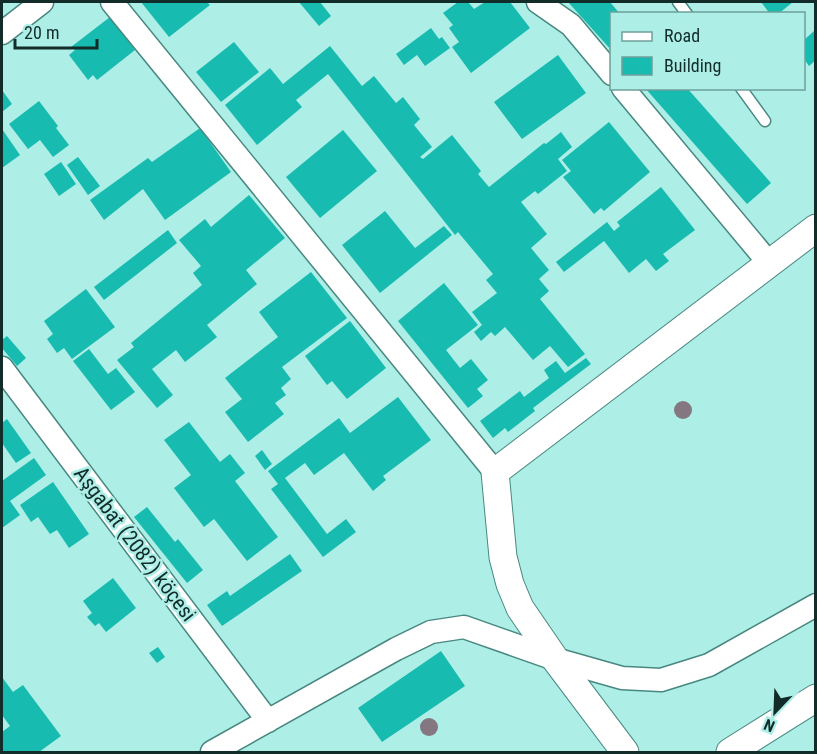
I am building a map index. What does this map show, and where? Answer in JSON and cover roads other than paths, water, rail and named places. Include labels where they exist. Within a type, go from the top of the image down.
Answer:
[{"type":"street","points":[[2,33],[42,2]]},
{"type":"street","points":[[112,2],[495,472],[503,557],[510,584],[520,608],[625,753]]},
{"type":"street","points":[[538,2],[571,25],[610,72]]},
{"type":"street","points":[[626,90],[769,263]]},
{"type":"street","points":[[495,472],[816,228]]},
{"type":"street","name":"Aşgabat (2082) köçesi","points":[[2,368],[268,721]]},
{"type":"street","points":[[212,753],[430,632],[464,627],[555,659],[622,678],[662,680],[708,665],[816,605]]},
{"type":"street","points":[[730,753],[816,698]]},
{"type":"lane","points":[[742,90],[765,121]]}]
